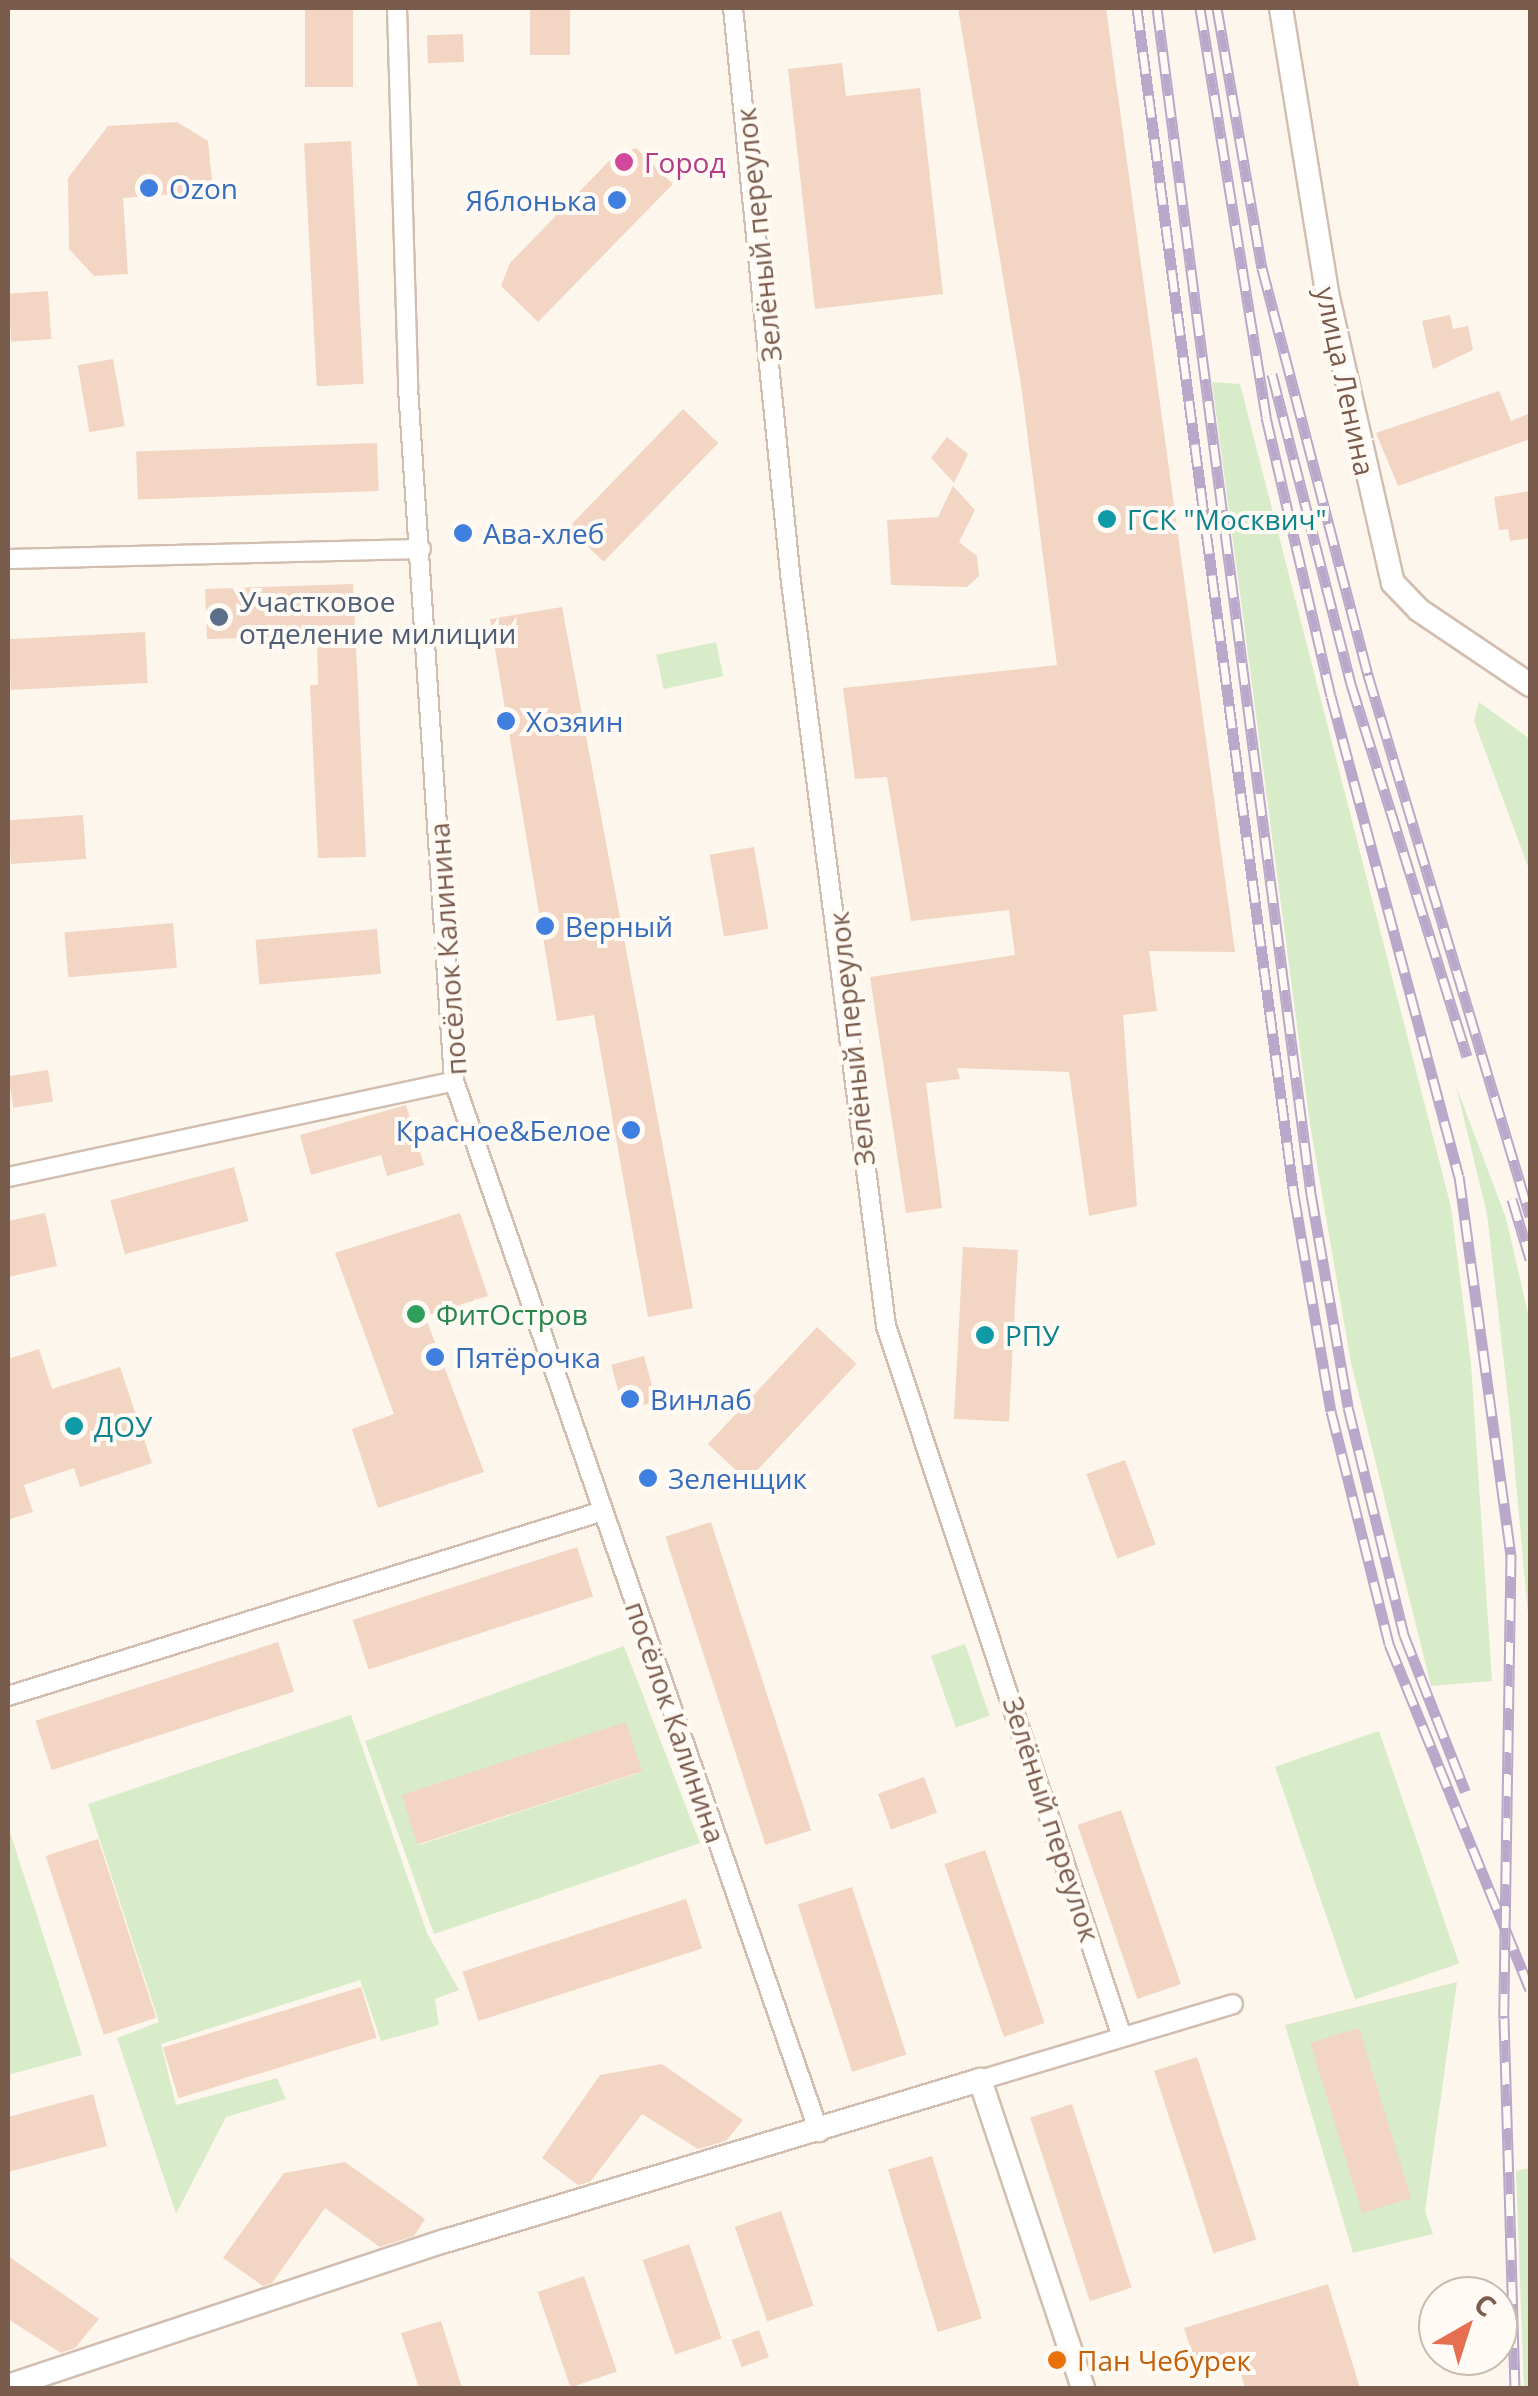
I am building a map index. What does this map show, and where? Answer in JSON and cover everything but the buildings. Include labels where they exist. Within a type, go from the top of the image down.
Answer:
[{"type":"street","name":"посёлок Калинина","points":[[397,8],[421,550],[454,1080],[819,2132]]},
{"type":"street","name":"Зелёный переулок","points":[[734,8],[791,582],[886,1326],[1122,2036]]},
{"type":"street","name":"улица Ленина","points":[[1281,8],[1327,294],[1393,582],[1419,610],[1530,685]]},
{"type":"street","points":[[8,559],[421,550]]},
{"type":"street","points":[[8,1176],[454,1080]]},
{"type":"street","points":[[8,1696],[603,1511]]},
{"type":"street","points":[[8,2386],[445,2240],[819,2132],[1233,2004]]},
{"type":"street","points":[[980,2080],[1083,2388]]},
{"type":"green space","points":[[1212,382],[1240,384],[1451,1207],[1471,1364],[1492,1681],[1431,1686],[1351,1363],[1310,1124]]},
{"type":"green space","points":[[716,642],[723,676],[664,689],[656,655]]},
{"type":"green space","points":[[1479,702],[1530,739],[1530,872],[1474,721]]},
{"type":"green space","points":[[1456,1086],[1506,1218],[1530,1322],[1530,1637],[1487,1214]]},
{"type":"green space","points":[[965,1644],[990,1716],[956,1728],[931,1656]]},
{"type":"green space","points":[[624,1646],[700,1843],[434,1934],[365,1741]],"holes":[[[642,1772],[419,1845],[403,1795]]]},
{"type":"green space","points":[[351,1715],[427,1933],[459,1990],[435,1999],[439,2025],[381,2041],[360,1980],[161,2044],[176,2105],[277,2078],[286,2099],[226,2117],[176,2214],[117,2038],[159,2022],[88,1804]]},
{"type":"green space","points":[[1379,1731],[1459,1964],[1355,1999],[1275,1767]]},
{"type":"green space","points":[[8,1826],[82,2055],[8,2075]]},
{"type":"green space","points":[[1457,1982],[1425,2211],[1433,2234],[1353,2253],[1285,2025]]},
{"type":"green space","points":[[1530,2168],[1530,2388],[1524,2388],[1516,2171]]},
{"type":"railway","points":[[1137,8],[1294,1195],[1331,1411],[1389,1644],[1530,1989]]},
{"type":"railway","points":[[1157,8],[1311,1194],[1348,1407],[1404,1635],[1465,1791]]},
{"type":"railway","points":[[1200,8],[1266,417],[1331,696],[1459,1176],[1511,1554],[1504,2018],[1515,2388]]},
{"type":"railway","points":[[1217,8],[1262,268],[1368,675],[1530,1216]]},
{"type":"railway","points":[[1272,374],[1351,684],[1467,1056]]},
{"type":"railway","points":[[1512,1199],[1530,1259]]},
{"type":"place","name":"Город","points":[[624,162]]},
{"type":"place","name":"Ozon","points":[[149,188]]},
{"type":"place","name":"Яблонька","points":[[617,200]]},
{"type":"place","name":"ГСК \"Москвич\"","points":[[1107,519]]},
{"type":"place","name":"Ава-хлеб","points":[[463,533]]},
{"type":"place","name":"Участковое отделение милиции","points":[[219,617]]},
{"type":"place","name":"Хозяин","points":[[506,721]]},
{"type":"place","name":"Верный","points":[[545,926]]},
{"type":"place","name":"Красное&Белое","points":[[631,1130]]},
{"type":"place","name":"ФитОстров","points":[[416,1314]]},
{"type":"place","name":"РПУ","points":[[985,1335]]},
{"type":"place","name":"Пятёрочка","points":[[435,1357]]},
{"type":"place","name":"Винлаб","points":[[630,1399]]},
{"type":"place","name":"ДОУ","points":[[74,1426]]},
{"type":"place","name":"Зеленщик","points":[[648,1478]]},
{"type":"place","name":"Пан Чебурек","points":[[1057,2360]]}]
